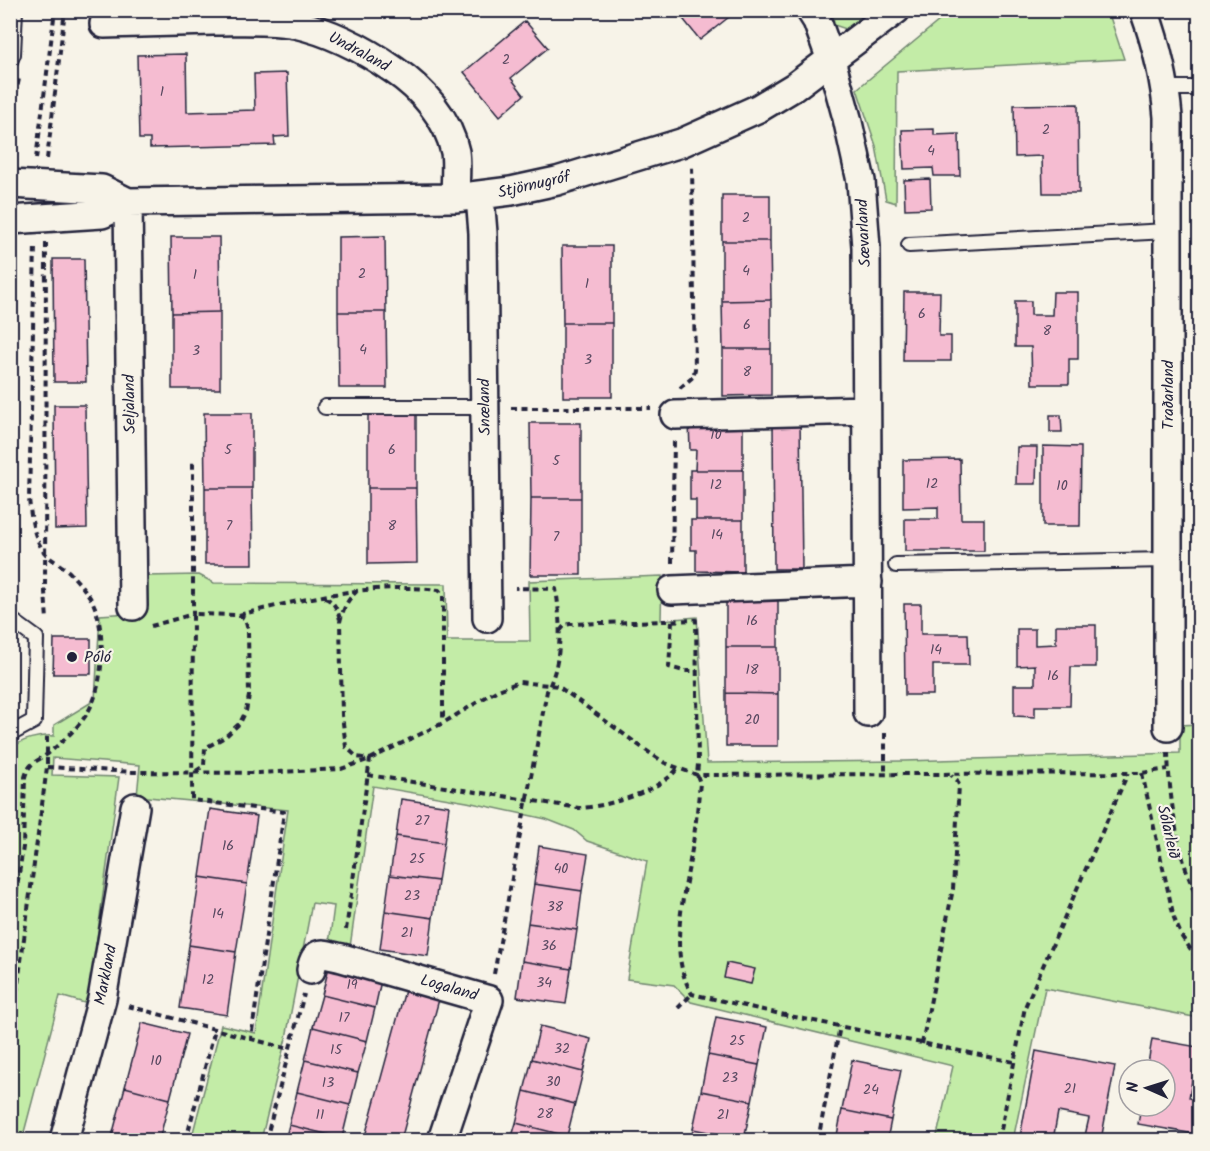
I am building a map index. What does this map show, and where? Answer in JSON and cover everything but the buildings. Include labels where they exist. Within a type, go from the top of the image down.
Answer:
[{"type":"street","name":"Sævarland","points":[[810,10],[817,21],[831,60],[861,181],[866,248],[868,713]]},
{"type":"street","name":"Stjörnugróf","points":[[10,220],[102,214],[128,202],[468,197],[557,180],[681,143],[759,108],[794,87],[896,10]]},
{"type":"street","name":"Traðarland","points":[[1144,10],[1159,55],[1166,88],[1168,117],[1168,727]]},
{"type":"street","name":"Undraland","points":[[104,24],[274,22],[310,28],[352,45],[413,83],[434,108],[447,130],[468,197]]},
{"type":"street","name":"Stjörnugróf","points":[[10,184],[102,189],[128,202]]},
{"type":"street","name":"Snæland","points":[[468,197],[483,226],[487,618]]},
{"type":"street","name":"Seljaland","points":[[128,202],[138,617]]},
{"type":"street","points":[[666,411],[866,410]]},
{"type":"street","points":[[672,590],[868,582]]},
{"type":"street","name":"Markland","points":[[64,1140],[102,999],[135,807]]},
{"type":"street","name":"Logaland","points":[[311,970],[313,958],[317,955],[342,957],[489,1000],[442,1140]]},
{"type":"lane","points":[[10,61],[13,54],[15,10]]},
{"type":"lane","points":[[1166,88],[1200,88]]},
{"type":"lane","points":[[909,245],[1167,231]]},
{"type":"lane","points":[[324,407],[485,408]]},
{"type":"lane","points":[[896,565],[1168,560]]},
{"type":"lane","points":[[10,619],[36,638],[34,721],[10,734]]},
{"type":"path","points":[[36,158],[55,10]]},
{"type":"path","points":[[47,160],[65,10]]},
{"type":"path","points":[[45,592],[46,236]]},
{"type":"path","points":[[10,935],[23,847],[25,777],[28,767],[47,754],[79,724],[92,705],[99,682],[102,642],[94,604],[71,573],[45,553],[32,528],[29,499],[35,240]]},
{"type":"path","points":[[485,408],[666,411]]},
{"type":"path","points":[[193,461],[194,772],[192,800],[284,812],[250,1038]]},
{"type":"path","points":[[487,588],[556,589],[560,631],[555,677],[547,691],[489,1000]]},
{"type":"path","points":[[138,617],[193,614],[239,615],[297,600],[357,591],[388,589],[441,591],[443,595],[443,723]]},
{"type":"path","points":[[340,624],[344,608],[350,597],[357,591]]},
{"type":"path","points":[[323,597],[336,608],[340,624],[342,715],[345,743],[352,753],[370,759]]},
{"type":"path","points":[[194,772],[204,766],[205,748],[225,737],[240,723],[246,711],[249,696],[248,630],[245,619],[239,615]]},
{"type":"path","points":[[560,631],[565,625],[570,624],[696,620],[697,775],[700,783],[682,908],[679,948],[681,969],[692,994]]},
{"type":"path","points":[[672,621],[669,667],[684,671],[697,671]]},
{"type":"path","points":[[46,767],[133,772],[325,771],[352,766],[370,759],[443,723],[511,684],[519,682],[558,686],[644,750],[665,763],[697,775],[1142,773],[1168,769]]},
{"type":"path","points":[[868,713],[885,726],[885,774]]},
{"type":"path","name":"Sólarleið","points":[[1168,727],[1168,769],[1176,827],[1191,886],[1200,903]]},
{"type":"path","points":[[10,1014],[17,991],[46,767],[47,733]]},
{"type":"path","points":[[342,957],[370,759]]},
{"type":"path","points":[[368,775],[579,808],[612,804],[652,787],[668,778],[678,768]]},
{"type":"path","points":[[999,1140],[1025,1006],[1128,773]]},
{"type":"path","name":"Sólarleið","points":[[1142,773],[1174,918],[1182,937],[1200,962]]},
{"type":"path","points":[[922,1044],[946,929],[956,862],[959,785],[952,775],[946,774]]},
{"type":"path","points":[[266,1140],[311,970]]},
{"type":"path","points":[[678,1008],[692,994]]},
{"type":"path","points":[[692,994],[1014,1062]]},
{"type":"path","points":[[102,999],[290,1048]]},
{"type":"path","points":[[818,1140],[840,1026]]},
{"type":"path","points":[[186,1140],[215,1029]]},
{"type":"green space","points":[[833,11],[878,11],[868,19],[846,29],[834,25]]},
{"type":"green space","points":[[951,11],[1108,11],[1124,59],[897,71],[896,203],[886,200],[876,146],[857,89]]},
{"type":"green space","points":[[199,575],[214,583],[446,584],[447,641],[530,641],[529,581],[662,576],[661,620],[697,617],[707,763],[904,761],[1180,753],[1180,725],[1199,724],[1199,1018],[1045,988],[1013,1140],[936,1140],[953,1066],[691,1002],[674,985],[627,979],[647,861],[587,841],[574,830],[546,819],[467,802],[373,786],[350,947],[329,944],[334,906],[312,903],[286,1038],[261,1140],[191,1140],[221,1025],[256,1033],[288,810],[137,796],[140,765],[53,758],[52,775],[119,777],[88,1004],[60,996],[22,1140],[11,1140],[11,749],[31,738],[54,736],[54,725],[95,700],[100,615],[146,612],[146,576]]},
{"type":"place","name":"Póló","points":[[72,657]]}]
